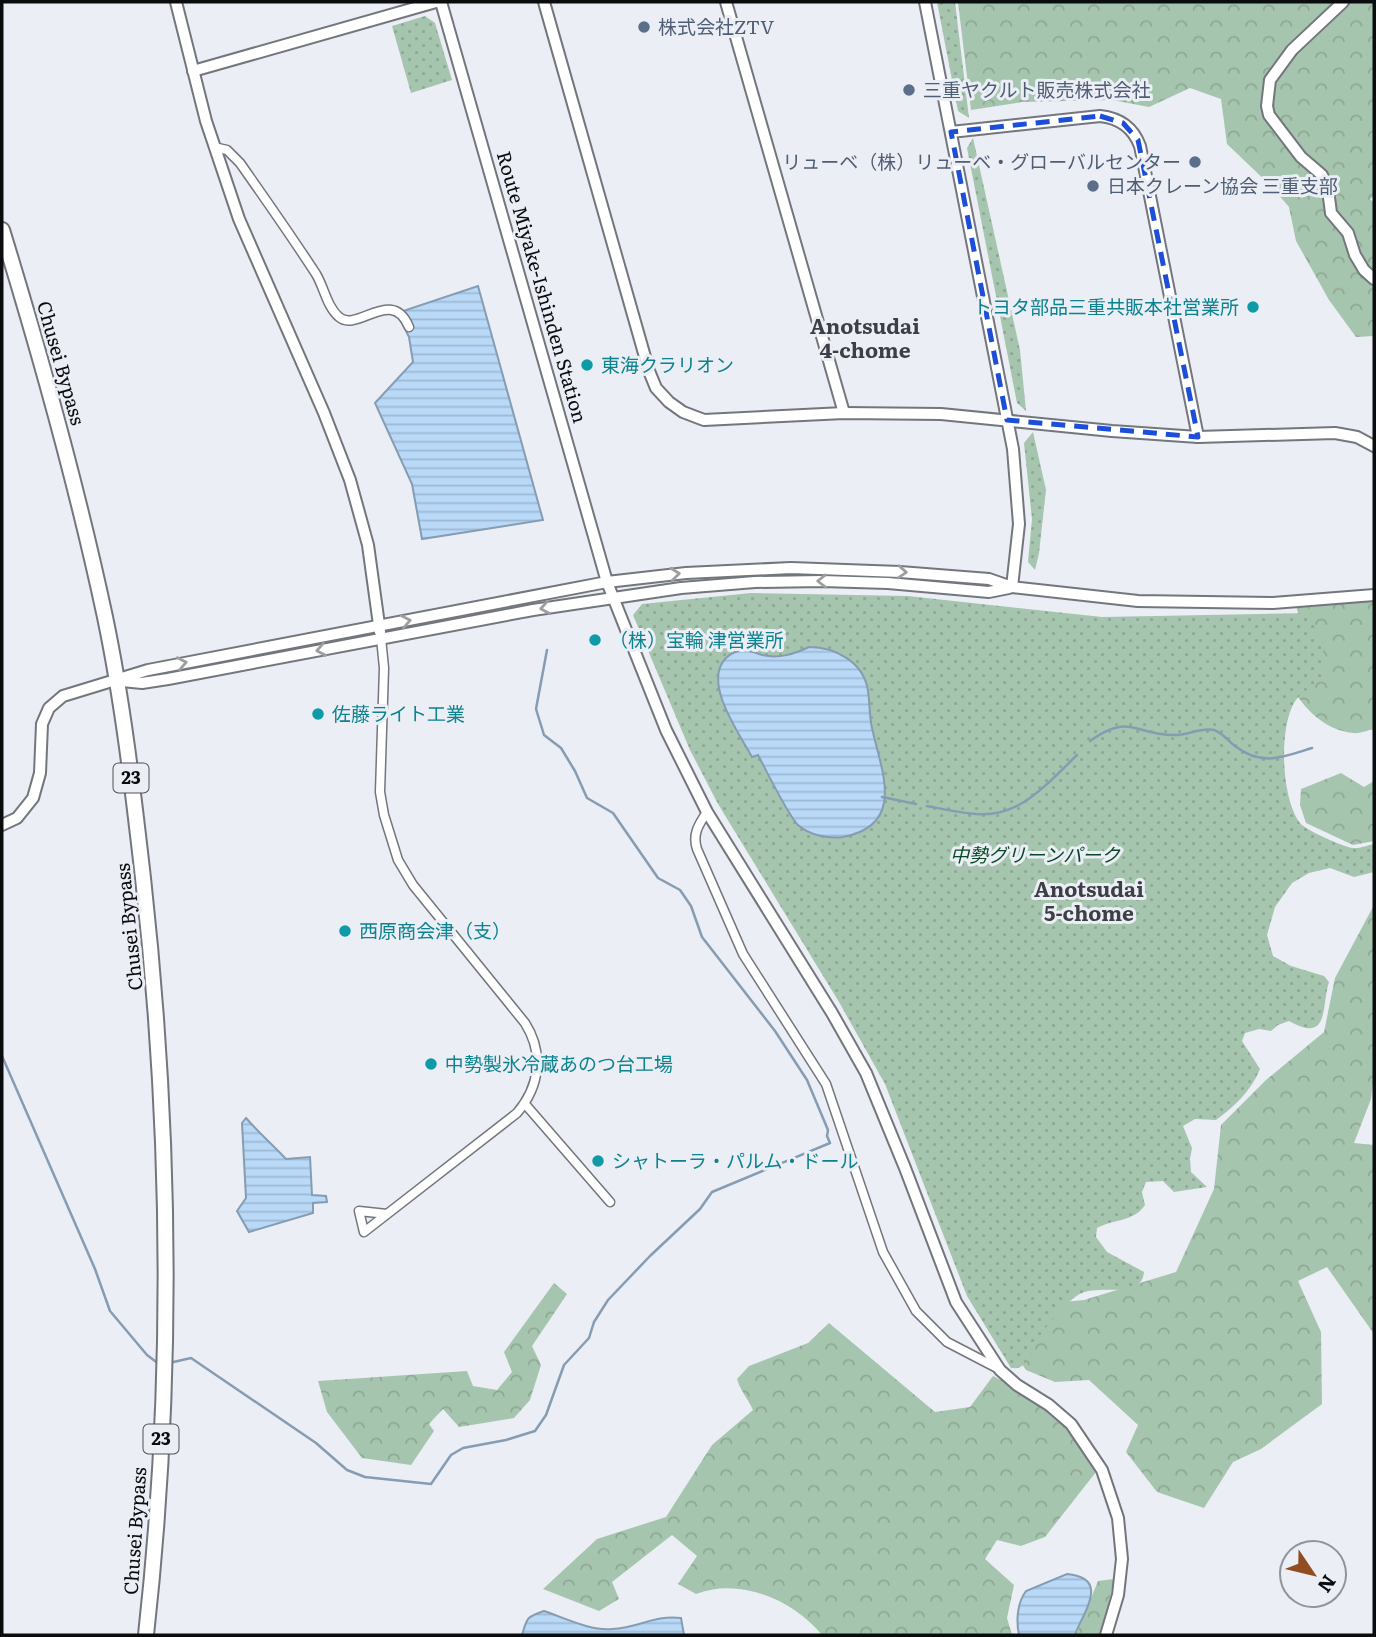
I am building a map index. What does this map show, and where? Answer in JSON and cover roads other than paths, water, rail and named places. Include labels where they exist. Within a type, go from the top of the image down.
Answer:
[{"type":"highway","name":"Chusei Bypass","points":[[2,230],[41,356],[106,619],[136,818],[155,984],[165,1190],[164,1340],[155,1539],[146,1635]]},
{"type":"street","points":[[176,2],[214,147],[239,219],[341,453],[368,545],[384,668],[380,792],[388,832],[398,860],[413,885],[530,1032],[537,1051],[534,1086],[525,1104],[511,1119],[387,1214]]},
{"type":"street","points":[[193,71],[436,2]]},
{"type":"street","name":"Route Miyake-Ishinden Station","points":[[442,2],[607,582],[666,730],[707,812],[859,1060],[905,1168],[956,1302],[1000,1370],[1071,1424],[1092,1453],[1106,1480],[1118,1518],[1122,1559],[1118,1595],[1106,1635]]},
{"type":"street","points":[[544,2],[649,371],[656,387],[677,408],[704,420],[844,414],[941,414],[1198,437],[1343,433],[1374,446]]},
{"type":"street","points":[[726,2],[844,414]]},
{"type":"street","points":[[925,2],[1007,420],[1019,499],[1018,545],[1012,587]]},
{"type":"street","points":[[1343,2],[1292,50],[1269,80],[1267,106],[1269,115],[1301,156],[1322,175],[1328,190],[1331,213],[1348,233],[1355,255],[1364,270],[1374,279]]},
{"type":"street","points":[[951,132],[1100,116],[1118,120],[1131,130],[1140,146],[1198,437]]},
{"type":"street","points":[[214,147],[227,150],[240,163],[317,276],[337,316],[343,320],[351,320],[388,309],[401,314],[409,327]]},
{"type":"street","points":[[2,825],[17,818],[33,798],[40,773],[42,724],[48,708],[63,696],[148,670],[607,582],[686,573],[791,568],[989,579],[1012,587],[1104,598],[1273,603],[1374,595]]},
{"type":"street","points":[[117,681],[142,683],[167,679],[612,597],[681,587],[755,582],[888,583],[989,592],[1012,587]]},
{"type":"street","points":[[707,812],[696,830],[697,849],[743,954],[826,1083],[883,1252],[916,1311],[937,1335],[1000,1370]]},
{"type":"street","points":[[525,1104],[610,1202]]},
{"type":"water","points":[[478,286],[543,520],[422,539],[412,484],[375,403],[413,362],[409,337],[397,313]]},
{"type":"water","points":[[809,647],[838,653],[861,672],[868,691],[871,723],[884,778],[883,808],[876,821],[863,831],[843,837],[819,836],[798,825],[758,755],[752,757],[720,694],[720,668],[733,653],[746,650],[762,655],[780,656]]},
{"type":"water","points":[[246,1118],[286,1159],[310,1157],[312,1195],[326,1196],[327,1202],[313,1203],[313,1213],[249,1232],[237,1211],[246,1198],[242,1123]]},
{"type":"water","points":[[1067,1574],[1088,1582],[1091,1589],[1088,1607],[1075,1635],[1019,1635],[1018,1612],[1026,1591]]},
{"type":"water","points":[[544,1611],[586,1626],[604,1629],[622,1628],[662,1618],[681,1618],[684,1635],[522,1635],[528,1619]]},
{"type":"waterway","points":[[169,1363],[191,1358],[316,1443],[347,1470],[365,1477],[431,1484],[451,1455],[463,1448],[535,1431],[546,1415],[564,1365],[589,1338],[594,1322],[608,1300],[700,1209],[712,1192],[830,1143],[828,1130],[807,1080],[775,1031],[702,937],[691,906],[680,890],[658,878],[613,813],[587,798],[561,748],[544,735],[536,709],[547,650]]},
{"type":"waterway","points":[[1090,741],[1104,732],[1125,726],[1163,735],[1214,730],[1245,752],[1264,758],[1282,757],[1312,748]]},
{"type":"waterway","points":[[927,806],[976,814],[992,814],[1006,810],[1020,804],[1044,787],[1077,755]]},
{"type":"waterway","points":[[882,797],[916,804]]},
{"type":"waterway","points":[[2,1056],[95,1269],[110,1311],[147,1355],[159,1364]]},
{"type":"place","name":"株式会社ZTV","points":[[644,27]]},
{"type":"place","name":"三重ヤクルト販売株式会社","points":[[909,90]]},
{"type":"place","name":"リューベ（株）リューベ・グローバルセンター","points":[[1195,162]]},
{"type":"place","name":"日本クレーン協会 三重支部","points":[[1093,186]]},
{"type":"place","name":"トヨタ部品三重共販本社営業所","points":[[1253,307]]},
{"type":"place","name":"東海クラリオン","points":[[587,365]]},
{"type":"place","name":"（株）宝輪 津営業所","points":[[595,640]]},
{"type":"place","name":"佐藤ライト工業","points":[[318,714]]},
{"type":"place","name":"西原商会津（支）","points":[[345,931]]},
{"type":"place","name":"中勢製氷冷蔵あのつ台工場","points":[[431,1064]]},
{"type":"place","name":"シャトーラ・パルム・ドール","points":[[598,1161]]},
{"type":"district","name":"Anotsudai 4-chome","points":[[865,339]]},
{"type":"district","name":"Anotsudai 5-chome","points":[[1089,902]]},
{"type":"park label","name":"中勢グリーンパーク","points":[[1035,855]]}]
